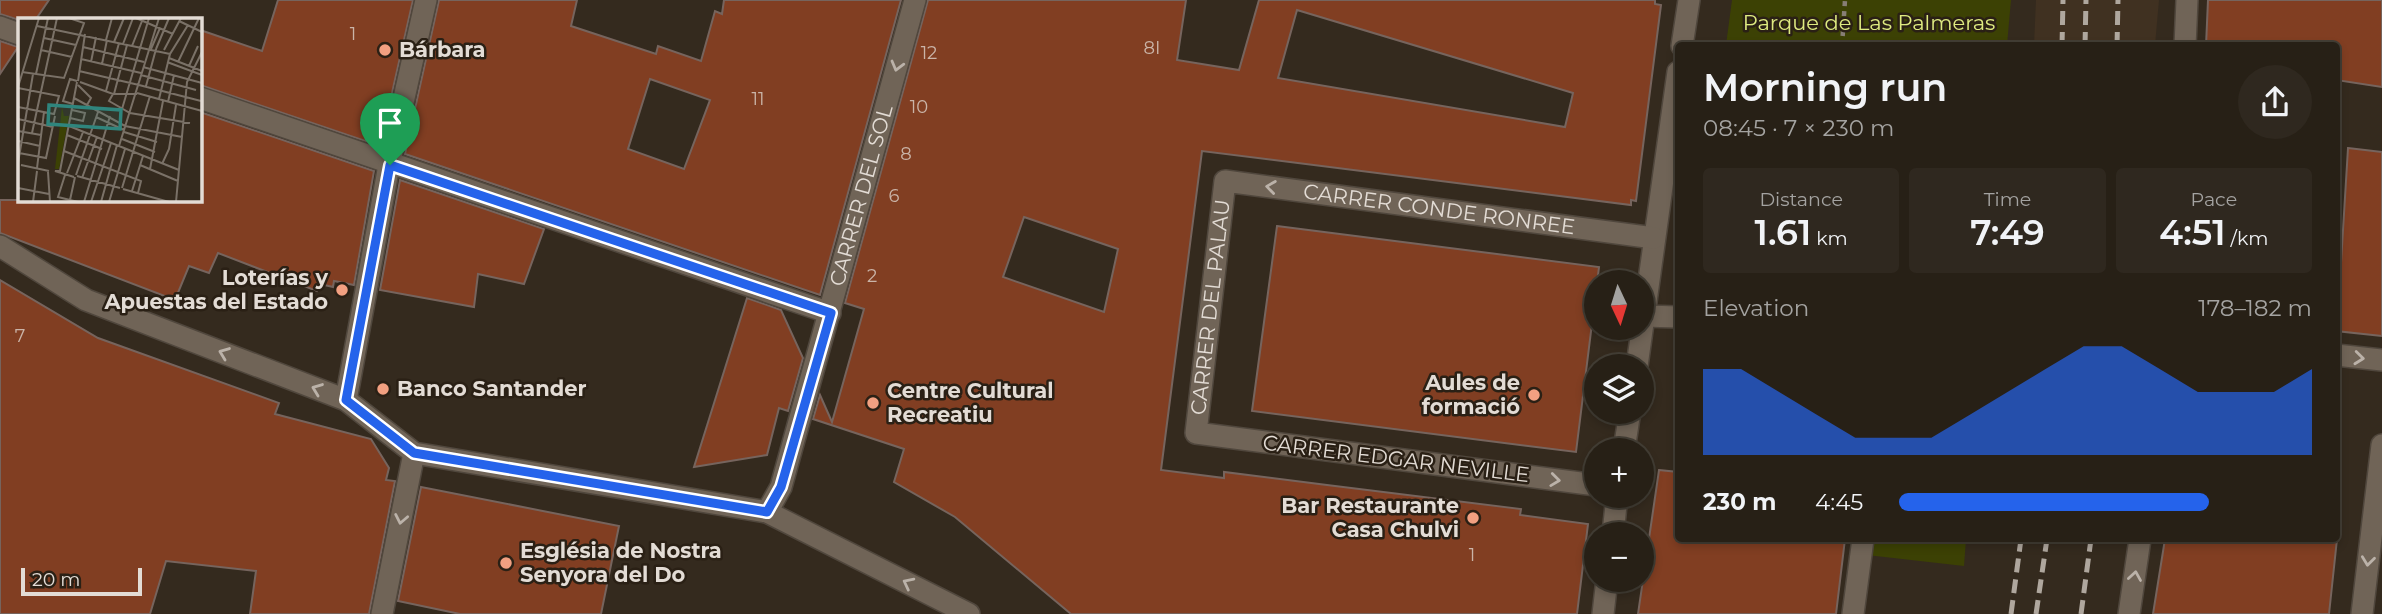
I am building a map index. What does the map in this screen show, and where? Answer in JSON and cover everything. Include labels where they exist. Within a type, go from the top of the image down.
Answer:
[{"type":"street","points":[[346,400],[390,165],[426,0]]},
{"type":"street","name":"CARRER DEL SOL","points":[[767,512],[781,487],[915,0]]},
{"type":"street","points":[[1683,42],[1689,0]]},
{"type":"street","points":[[2185,42],[2187,0]]},
{"type":"street","points":[[0,27],[18,34]]},
{"type":"street","points":[[1650,270],[1675,93]]},
{"type":"street","points":[[201,97],[390,165],[831,313]]},
{"type":"street","name":"CARRER CONDE RONREE","points":[[1225,181],[1654,238]]},
{"type":"street","name":"CARRER DEL PALAU","points":[[1196,433],[1225,181]]},
{"type":"street","points":[[0,246],[86,300],[346,400],[414,453],[767,512],[969,614]]},
{"type":"street","points":[[1654,316],[1675,317]]},
{"type":"street","points":[[2340,355],[2382,360]]},
{"type":"street","name":"CARRER EDGAR NEVILLE","points":[[1196,433],[1584,483]]},
{"type":"street","points":[[2362,614],[2382,445]]},
{"type":"street","points":[[382,614],[414,453]]},
{"type":"street","points":[[1853,614],[1863,542]]},
{"type":"street","points":[[2129,614],[2140,542]]},
{"type":"street","points":[[1603,614],[1606,592]]},
{"type":"path","points":[[1842,42],[1845,0]]},
{"type":"shaded area","points":[[2036,0],[2159,0],[2155,42],[2034,42]]},
{"type":"green space","name":"Parque de Las Palmeras","points":[[1732,0],[2011,0],[2007,42],[1726,42]]},
{"type":"green space","points":[[1859,542],[1966,542],[1964,566],[1858,554]]},
{"type":"building","points":[[0,0],[49,0],[37,18],[18,20],[0,14]]},
{"type":"building","points":[[278,0],[413,0],[380,146],[201,85],[201,30],[262,51]]},
{"type":"building","points":[[439,0],[577,0],[571,26],[656,54],[658,46],[701,61],[715,11],[722,14],[724,0],[901,0],[820,295],[405,154]],"holes":[[[650,79],[710,100],[684,169],[628,149]]]},
{"type":"building","points":[[928,0],[1186,0],[1177,60],[1239,70],[1259,0],[1655,0],[1655,4],[1661,5],[1636,201],[1631,200],[1631,205],[1202,151],[1161,470],[1224,478],[1224,472],[1521,509],[1520,515],[1584,523],[1584,557],[1577,614],[1071,614],[955,517],[894,482],[904,449],[813,419],[820,395],[832,422],[864,309],[845,303]],"holes":[[[1297,10],[1573,93],[1565,127],[1278,78]],[[1024,217],[1118,249],[1104,312],[1003,277]]]},
{"type":"building","points":[[2208,0],[2382,0],[2382,87],[2340,81],[2340,42],[2206,42]]},
{"type":"building","points":[[0,41],[18,47],[0,74]]},
{"type":"building","points":[[201,112],[374,171],[354,285],[334,281],[333,287],[320,284],[317,291],[218,253],[209,273],[189,266],[175,300],[0,233],[0,200],[201,201]]},
{"type":"building","points":[[2348,148],[2382,152],[2382,336],[2340,331]]},
{"type":"building","points":[[400,180],[544,229],[524,284],[478,274],[474,307],[380,290]]},
{"type":"building","points":[[1277,226],[1599,267],[1599,270],[1584,270],[1584,340],[1590,340],[1588,354],[1584,354],[1584,388],[1576,452],[1252,411]]},
{"type":"building","points":[[0,280],[98,338],[279,403],[275,414],[371,439],[389,468],[386,480],[395,481],[369,614],[250,614],[256,571],[166,561],[150,614],[0,614]]},
{"type":"building","points":[[747,298],[781,310],[803,358],[788,411],[779,408],[767,455],[694,467]]},
{"type":"building","points":[[1659,470],[1675,472],[1675,542],[1845,542],[1836,614],[1638,614],[1641,592],[1654,592],[1654,522],[1651,522]]},
{"type":"building","name":"Església de Nostra Senyora del Do","points":[[421,487],[619,526],[601,614],[460,614],[398,601]]},
{"type":"building","points":[[2165,542],[2337,542],[2329,614],[2153,614]]},
{"type":"railway","points":[[2062,42],[2063,0]]},
{"type":"railway","points":[[2085,42],[2086,0]]},
{"type":"railway","points":[[2117,42],[2118,0]]},
{"type":"railway","points":[[2011,614],[2021,542]]},
{"type":"railway","points":[[2036,614],[2047,542]]},
{"type":"railway","points":[[2081,614],[2091,542]]},
{"type":"place","name":"Bárbara","points":[[385,50]]},
{"type":"place","name":"Loterías y Apuestas del Estado","points":[[342,290]]},
{"type":"place","name":"Banco Santander","points":[[383,389]]},
{"type":"place","name":"Aules de formació","points":[[1534,395]]},
{"type":"place","name":"Centre Cultural Recreatiu","points":[[873,403]]},
{"type":"place","name":"Bar Restaurante Casa Chulvi","points":[[1473,518]]},
{"type":"place","name":"Església de Nostra Senyora del Do","points":[[506,563]]},
{"type":"route","points":[[390,165],[831,313],[781,487],[767,512],[414,453],[346,400],[390,165]]}]
